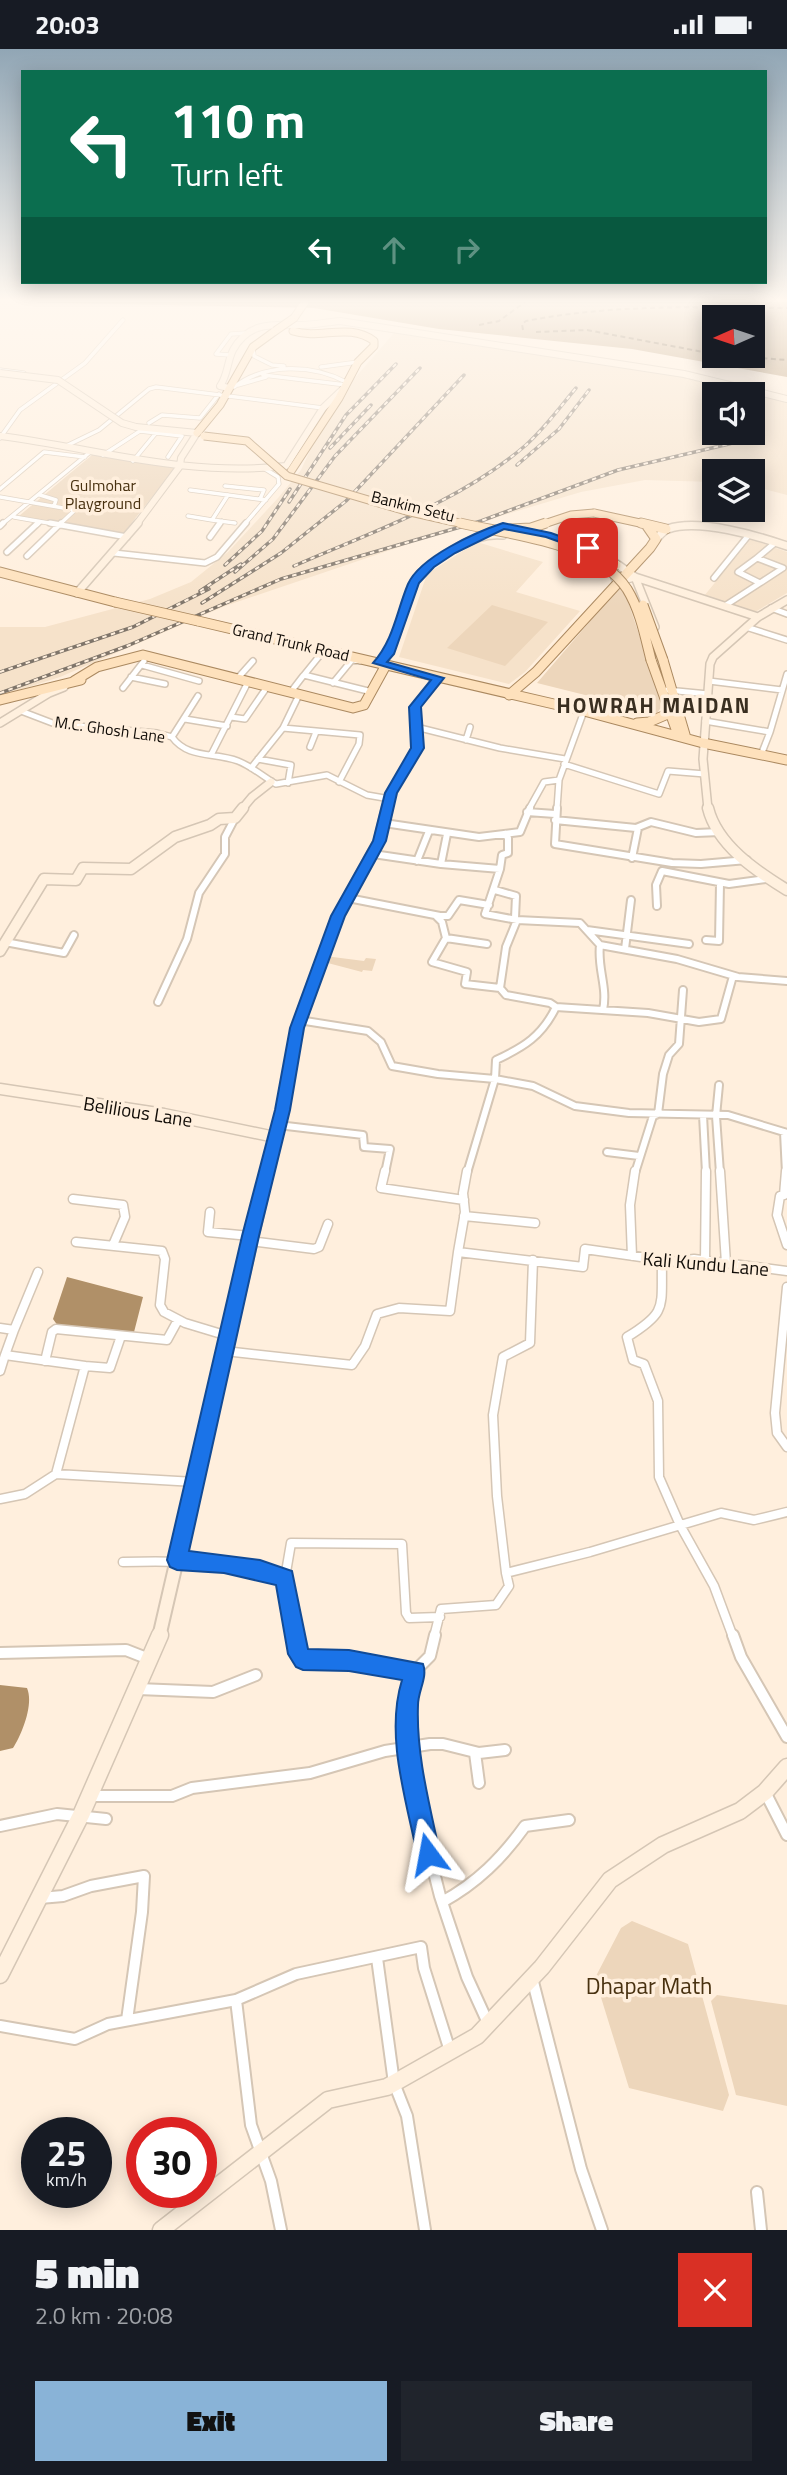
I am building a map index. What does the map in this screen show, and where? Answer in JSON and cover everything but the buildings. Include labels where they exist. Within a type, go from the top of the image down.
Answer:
[{"type":"main road","points":[[93,404],[122,423],[136,427],[202,434]]},
{"type":"main road","points":[[77,593],[127,537],[180,466],[181,458],[202,434],[220,404]]},
{"type":"main road","points":[[1,437],[87,455],[133,461],[180,466],[265,469],[286,466],[327,404]]},
{"type":"main road","points":[[291,471],[335,404]]},
{"type":"main road","name":"Bankim Setu","points":[[202,434],[256,439],[291,471],[398,504],[564,541],[616,565],[636,587],[674,690],[682,737]]},
{"type":"main road","name":"Bankim Setu","points":[[202,434],[247,441],[287,476],[406,511],[568,548],[612,570],[627,587],[670,712],[682,737]]},
{"type":"main road","points":[[514,530],[538,526],[571,513],[594,513],[647,526],[666,529],[687,527],[748,536],[787,546]]},
{"type":"main road","points":[[0,699],[74,681],[148,656],[353,708],[364,705],[389,654],[414,582],[430,565],[452,550],[503,526],[548,535],[588,548],[635,577],[758,617]]},
{"type":"main road","points":[[647,526],[656,540]]},
{"type":"main road","points":[[509,695],[536,672],[666,529]]},
{"type":"main road","points":[[492,533],[562,548],[586,559],[618,582]]},
{"type":"main road","name":"Grand Trunk Road","points":[[0,572],[77,593],[584,711],[704,743],[787,760]]},
{"type":"main road","points":[[618,582],[635,577]]},
{"type":"main road","points":[[635,577],[664,650],[669,665],[667,671]]},
{"type":"main road","points":[[787,600],[758,617],[713,657],[704,743],[711,818],[720,832],[766,879],[787,890]]},
{"type":"main road","points":[[382,664],[389,654]]},
{"type":"main road","points":[[0,1975],[90,1796],[159,1639],[277,1131],[299,1020],[338,916],[373,854],[390,799],[418,748],[415,707],[439,678]]},
{"type":"main road","points":[[0,723],[74,681]]},
{"type":"main road","points":[[631,723],[649,722],[670,712]]},
{"type":"main road","points":[[3,947],[44,879],[76,880],[83,868],[131,869],[176,837],[210,825],[219,818],[235,818],[252,797],[271,782]]},
{"type":"main road","name":"Belilious Lane","points":[[0,1089],[277,1131]]},
{"type":"main road","points":[[161,2230],[328,2100],[394,2083],[477,2036],[532,1977],[610,1879],[663,1845],[740,1811],[765,1792],[787,1767]]},
{"type":"street","points":[[1,437],[11,418],[29,404]]},
{"type":"street","points":[[62,448],[99,430],[131,404]]},
{"type":"street","points":[[149,423],[162,415],[200,418],[212,404]]},
{"type":"street","points":[[298,404],[323,408]]},
{"type":"street","points":[[103,456],[140,431],[183,436],[168,457]]},
{"type":"street","points":[[133,461],[156,432]]},
{"type":"street","points":[[0,489],[44,452],[87,455]]},
{"type":"street","points":[[0,526],[87,455]]},
{"type":"street","points":[[114,553],[205,563],[217,557],[279,484],[278,477],[265,469]]},
{"type":"street","points":[[225,486],[264,490],[263,500]]},
{"type":"street","points":[[190,490],[263,500]]},
{"type":"street","points":[[40,495],[56,500],[54,506]]},
{"type":"street","points":[[212,520],[228,495]]},
{"type":"street","points":[[0,497],[75,510],[27,556]]},
{"type":"street","points":[[188,516],[235,523]]},
{"type":"street","points":[[14,517],[127,537]]},
{"type":"street","points":[[210,537],[222,521]]},
{"type":"street","points":[[7,552],[40,522]]},
{"type":"street","points":[[714,578],[748,536]]},
{"type":"street","points":[[761,583],[738,572],[776,542]]},
{"type":"street","points":[[726,605],[783,568],[757,558]]},
{"type":"street","points":[[771,608],[787,614]]},
{"type":"street","points":[[746,627],[787,640]]},
{"type":"street","points":[[372,692],[306,676],[305,673],[323,653],[382,664]]},
{"type":"street","points":[[123,688],[148,656]]},
{"type":"street","points":[[333,683],[352,660]]},
{"type":"street","points":[[237,679],[253,661]]},
{"type":"street","points":[[142,665],[199,681]]},
{"type":"street","points":[[761,755],[787,674]]},
{"type":"street","points":[[251,768],[283,728],[303,676]]},
{"type":"street","points":[[131,677],[165,684]]},
{"type":"street","points":[[709,681],[782,690]]},
{"type":"street","points":[[211,755],[248,682]]},
{"type":"street","points":[[231,717],[245,719],[267,687]]},
{"type":"street","points":[[663,690],[708,694]]},
{"type":"street","points":[[172,737],[198,696]]},
{"type":"street","name":"M.C. Ghosh Lane","points":[[21,711],[55,724],[144,731],[172,737],[179,747],[194,753],[239,761],[271,782]]},
{"type":"street","points":[[584,711],[559,781],[555,844],[632,858],[701,865],[748,860]]},
{"type":"street","points":[[185,719],[227,726]]},
{"type":"street","points":[[705,721],[770,732]]},
{"type":"street","points":[[416,727],[565,762],[658,794],[669,771],[705,774]]},
{"type":"street","points":[[466,740],[470,727]]},
{"type":"street","points":[[283,728],[360,735],[359,744],[340,782]]},
{"type":"street","points":[[310,747],[316,732]]},
{"type":"street","points":[[258,759],[291,765],[288,783]]},
{"type":"street","points":[[271,782],[288,783],[327,775],[367,795],[390,799]]},
{"type":"street","points":[[384,823],[479,837],[520,832],[527,812],[544,782],[559,781]]},
{"type":"street","points":[[527,812],[638,828],[651,822],[696,832],[720,832]]},
{"type":"street","points":[[158,1002],[187,939],[199,893],[225,854],[225,837],[235,818]]},
{"type":"street","points":[[632,858],[638,828]]},
{"type":"street","points":[[417,861],[429,831]]},
{"type":"street","points":[[441,864],[447,834]]},
{"type":"street","points":[[505,834],[508,853],[502,855],[495,890],[485,914],[580,923],[600,945],[677,959],[733,976],[787,981]]},
{"type":"street","points":[[373,854],[500,869]]},
{"type":"street","points":[[657,907],[656,885],[662,871],[729,884],[766,879]]},
{"type":"street","points":[[706,940],[719,941],[720,883]]},
{"type":"street","points":[[495,890],[516,896],[516,919],[506,947],[500,988]]},
{"type":"street","points":[[348,898],[448,916],[459,900],[489,905]]},
{"type":"street","points":[[625,949],[631,900]]},
{"type":"street","points":[[436,915],[442,922],[446,938],[432,962],[467,972],[465,983],[500,988],[506,995],[550,1003],[556,1007],[648,1013],[699,1022],[720,1019],[733,976]]},
{"type":"street","points":[[586,930],[689,944]]},
{"type":"street","points":[[3,947],[64,953],[74,935]]},
{"type":"street","points":[[446,938],[487,944]]},
{"type":"street","points":[[600,945],[597,968],[606,983],[607,996],[603,1010]]},
{"type":"street","points":[[658,1114],[663,1074],[669,1055],[678,1044],[683,989]]},
{"type":"street","points":[[224,1351],[280,1355],[352,1365],[365,1346],[377,1314],[399,1308],[450,1311],[470,1158],[495,1079],[496,1060],[529,1044],[547,1029],[556,1007]]},
{"type":"street","points":[[299,1020],[369,1031],[381,1042],[392,1066],[533,1086],[575,1106],[658,1114],[729,1115],[785,1133],[785,1183],[777,1215],[787,1245]]},
{"type":"street","points":[[719,1086],[716,1116],[726,1263]]},
{"type":"street","points":[[632,1256],[630,1216],[634,1177],[653,1116],[658,1114]]},
{"type":"street","points":[[703,1115],[706,1163],[705,1261]]},
{"type":"street","points":[[277,1131],[363,1135],[364,1147],[390,1149],[382,1188],[464,1200]]},
{"type":"street","points":[[607,1152],[639,1156]]},
{"type":"street","points":[[73,1199],[124,1205],[125,1217],[113,1245]]},
{"type":"street","points":[[211,1212],[208,1232],[314,1249],[319,1247],[328,1224]]},
{"type":"street","points":[[464,1216],[535,1223]]},
{"type":"street","points":[[76,1241],[162,1251],[165,1254],[160,1305],[164,1313],[228,1336]]},
{"type":"street","name":"Kali Kundu Lane","points":[[458,1252],[583,1267],[585,1249],[662,1263],[694,1259],[787,1271]]},
{"type":"street","points":[[489,2024],[467,1977],[442,1902],[420,1817],[406,1724],[408,1697],[415,1671],[430,1655],[441,1609],[479,1609],[496,1605],[509,1586],[496,1496],[493,1415],[503,1357],[509,1352],[523,1350],[530,1343],[533,1261]]},
{"type":"street","points":[[662,1263],[661,1309],[647,1325],[627,1337],[633,1360],[644,1364],[658,1401],[659,1477],[680,1525],[714,1586],[741,1657],[787,1737]]},
{"type":"street","points":[[0,1371],[38,1272]]},
{"type":"street","points":[[787,1287],[775,1413],[777,1433],[787,1447]]},
{"type":"street","points":[[45,1361],[52,1332],[56,1329],[167,1340],[178,1320]]},
{"type":"street","points":[[0,1328],[14,1330]]},
{"type":"street","points":[[5,1355],[110,1368],[121,1336]]},
{"type":"street","points":[[56,1474],[85,1366]]},
{"type":"street","points":[[0,1500],[25,1494],[56,1474],[195,1482]]},
{"type":"street","points":[[506,1573],[590,1552],[721,1513],[741,1521],[765,1519],[787,1512]]},
{"type":"street","points":[[415,1671],[349,1661],[303,1659],[298,1654],[285,1578],[291,1543],[402,1544],[406,1613],[409,1618],[440,1617]]},
{"type":"street","points":[[123,1562],[177,1560],[224,1563],[260,1569],[285,1578]]},
{"type":"street","points":[[0,1653],[126,1650],[150,1660]]},
{"type":"street","points":[[137,1689],[213,1692],[256,1675]]},
{"type":"street","points":[[90,1796],[172,1795],[218,1783],[310,1773],[336,1763],[443,1744],[475,1753],[505,1750]]},
{"type":"street","points":[[475,1753],[480,1783]]},
{"type":"street","points":[[765,1792],[787,1835]]},
{"type":"street","points":[[0,1826],[57,1814],[106,1818]]},
{"type":"street","points":[[442,1902],[469,1889],[505,1853],[525,1826],[569,1820]]},
{"type":"street","points":[[39,1898],[63,1896],[90,1886],[144,1876],[144,1904],[130,1977],[127,2020]]},
{"type":"street","points":[[0,2026],[75,2039],[107,2024],[236,2000],[296,1974],[421,1947],[424,1968],[450,2051]]},
{"type":"street","points":[[377,1958],[394,2083],[407,2116],[425,2230]]},
{"type":"street","points":[[532,1977],[581,2169],[602,2230]]},
{"type":"street","points":[[236,2000],[251,2125],[271,2181],[281,2230]]},
{"type":"street","points":[[757,2192],[761,2230]]},
{"type":"shaded area","points":[[338,404],[702,404],[702,445],[765,445],[765,404],[787,404],[787,495],[765,489],[765,459],[702,459],[702,482],[645,480],[581,492],[420,540],[225,606],[60,677],[0,696],[0,627],[45,627],[150,599],[191,582],[228,552],[301,470],[313,444]]},
{"type":"shaded area","points":[[751,539],[787,552],[787,593],[755,612],[704,596]]},
{"type":"shaded area","points":[[477,542],[543,562],[516,592],[580,611],[525,672],[509,684],[399,657],[427,574]]},
{"type":"shaded area","points":[[67,1277],[143,1297],[133,1336],[58,1326],[53,1319]]},
{"type":"shaded area","points":[[0,1685],[27,1688],[29,1702],[23,1727],[13,1748],[0,1751]]},
{"type":"green space","name":"Gulmohar Playground","points":[[92,455],[176,467],[122,535],[19,516]]},
{"type":"green space","points":[[622,584],[663,705],[657,713],[537,683]]},
{"type":"green space","points":[[492,605],[548,622],[505,666],[447,648]]},
{"type":"green space","points":[[325,956],[364,961],[366,958],[376,959],[372,971],[362,972],[324,962]]},
{"type":"green space","name":"Dhapar Math","points":[[632,1921],[688,1944],[729,2095],[723,2111],[629,2088],[595,1978],[621,1928]]},
{"type":"green space","points":[[717,1995],[787,2005],[787,2106],[736,2095],[711,2001]]},
{"type":"railway","points":[[289,502],[346,415],[357,404]]},
{"type":"railway","points":[[235,572],[273,539],[335,456],[385,404]]},
{"type":"railway","points":[[202,603],[281,553],[346,501],[437,404]]},
{"type":"railway","points":[[294,566],[415,514],[473,483],[526,445],[563,404]]},
{"type":"railway","points":[[517,465],[559,429],[578,404]]},
{"type":"railway","points":[[330,448],[371,405]]},
{"type":"railway","points":[[0,693],[127,646],[281,579],[481,521],[618,470],[725,445]]},
{"type":"railway","points":[[225,565],[262,531],[290,489]]},
{"type":"railway","points":[[200,591],[241,564]]},
{"type":"railway","points":[[0,672],[133,627],[209,589]]},
{"type":"district","name":"HOWRAH MAIDAN","points":[[654,705]]},
{"type":"route","points":[[428,1854],[412,1775],[406,1724],[408,1697],[415,1671],[349,1661],[303,1659],[298,1654],[285,1578],[260,1569],[177,1560],[250,1236],[282,1110],[299,1020],[338,916],[379,841],[391,793],[418,748],[415,707],[439,678],[379,663],[389,654],[414,582],[430,565],[452,550],[503,526],[548,535],[588,548]]}]
